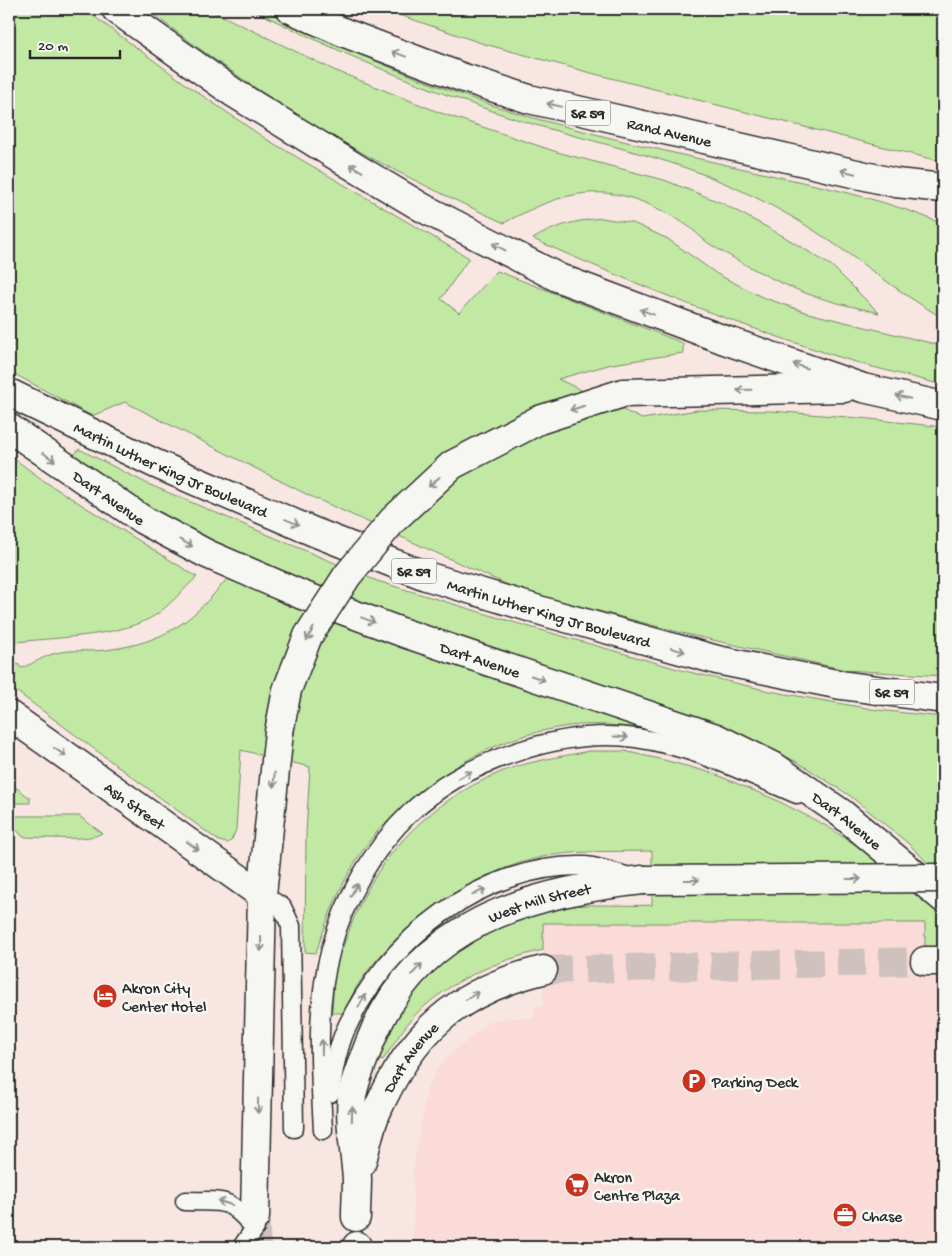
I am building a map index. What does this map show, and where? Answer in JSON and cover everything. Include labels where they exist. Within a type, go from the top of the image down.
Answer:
[{"type":"main road","points":[[116,9],[234,93],[361,171],[423,208],[559,278],[863,388],[943,406]]},
{"type":"main road","name":"Rand Avenue","points":[[291,9],[345,34],[462,77],[529,98],[896,183],[943,188]]},
{"type":"main road","points":[[896,183],[943,209]]},
{"type":"main road","points":[[255,1216],[262,895],[279,732],[287,690],[308,636],[347,576],[393,520],[452,465],[539,420],[623,393],[863,388]]},
{"type":"main road","name":"Martin Luther King Jr Boulevard","points":[[9,393],[156,464],[314,532],[426,576],[552,614],[717,660],[841,684],[943,699]]},
{"type":"main road","name":"Dart Avenue","points":[[9,428],[143,520],[207,554],[302,595],[404,633],[716,738],[773,766],[841,813],[943,898]]},
{"type":"main road","name":"Ash Street","points":[[9,715],[262,895]]},
{"type":"main road","name":"West Mill Street","points":[[359,1237],[357,1180],[351,1118],[352,1094],[378,1023],[398,989],[448,939],[480,920],[526,902],[595,885],[643,880],[943,878]]},
{"type":"main road","name":"Dart Avenue","points":[[357,1180],[376,1114],[401,1066],[418,1041],[449,1011],[477,993],[509,978],[543,970]]},
{"type":"lane","points":[[643,880],[586,866],[544,869],[501,881],[462,900],[422,929],[393,958],[370,987],[345,1031],[334,1066],[323,1130],[321,1086],[322,996],[331,949],[345,906],[371,860],[410,813],[447,785],[476,769],[544,744],[582,737],[636,738],[725,763],[841,813]]},
{"type":"lane","points":[[262,895],[282,907],[291,926],[294,1128]]},
{"type":"lane","points":[[185,1200],[216,1200],[236,1208],[255,1228],[242,1247]]},
{"type":"shaded area","name":"Parking Deck","points":[[543,923],[925,923],[925,978],[942,979],[943,1247],[413,1247],[413,1168],[427,1088],[437,1070],[449,1056],[490,1021],[508,1018],[534,1018],[534,1006],[543,1006]]},
{"type":"green space","points":[[9,9],[84,9],[187,85],[266,139],[469,258],[441,299],[459,313],[497,271],[683,343],[683,353],[612,364],[558,379],[642,419],[697,410],[771,411],[943,427],[943,676],[846,670],[686,634],[519,590],[310,496],[125,402],[92,416],[9,371]]},
{"type":"green space","points":[[146,9],[208,9],[334,70],[441,113],[557,152],[664,180],[722,203],[783,236],[832,266],[879,313],[814,296],[783,284],[708,243],[688,226],[660,210],[637,200],[615,194],[594,193],[574,195],[529,210],[504,223],[397,171],[310,123],[238,76]]},
{"type":"green space","points":[[254,9],[262,9],[376,61],[494,106],[601,136],[865,197],[943,224],[943,318],[807,226],[733,187],[669,162],[474,105],[410,81],[347,54]]},
{"type":"green space","points":[[382,9],[943,9],[943,162],[591,73],[481,43]]},
{"type":"green space","points":[[601,218],[633,223],[668,239],[717,274],[762,297],[808,313],[943,346],[943,385],[852,361],[731,320],[611,273],[533,239],[549,230],[566,224]]},
{"type":"green space","points":[[79,449],[148,484],[377,581],[685,671],[769,691],[877,710],[943,717],[943,878],[909,844],[849,795],[799,763],[749,738],[507,656],[304,583],[215,543],[151,509],[70,460]]},
{"type":"green space","points":[[9,455],[47,483],[197,577],[160,612],[122,629],[84,636],[9,643]]},
{"type":"green space","points":[[230,575],[666,732],[601,725],[553,728],[505,742],[459,765],[418,794],[375,834],[362,851],[346,879],[332,908],[316,953],[305,952],[306,833],[310,767],[241,750],[236,830],[231,841],[227,843],[219,841],[9,686],[9,671],[18,664],[21,668],[56,653],[106,650],[146,641],[162,635],[191,617]]},
{"type":"green space","points":[[589,751],[624,751],[712,773],[776,800],[823,824],[870,854],[943,910],[943,946],[925,948],[925,923],[543,923],[543,950],[492,966],[445,990],[412,1018],[383,1060],[375,1056],[391,1022],[412,994],[443,963],[480,937],[520,918],[556,908],[583,905],[652,905],[652,851],[568,853],[520,863],[474,882],[432,909],[393,942],[376,960],[358,984],[343,1013],[332,1013],[336,967],[357,911],[370,884],[404,838],[425,818],[473,785],[511,768]]},
{"type":"green space","points":[[10,783],[30,798],[30,803],[9,803]]},
{"type":"green space","points":[[12,816],[79,816],[102,833],[96,836],[76,838],[23,837],[13,826]]},
{"type":"green space","points":[[9,1197],[13,1218],[14,1247],[9,1247]]},
{"type":"tunnel","points":[[543,970],[925,961]]},
{"type":"tunnel","points":[[255,1217],[257,1247]]},
{"type":"place","name":"Akron City Center Hotel","points":[[105,996]]},
{"type":"place","name":"Parking Deck","points":[[694,1081]]},
{"type":"place","name":"Akron Centre Plaza","points":[[577,1185]]},
{"type":"place","name":"Chase","points":[[845,1215]]}]
